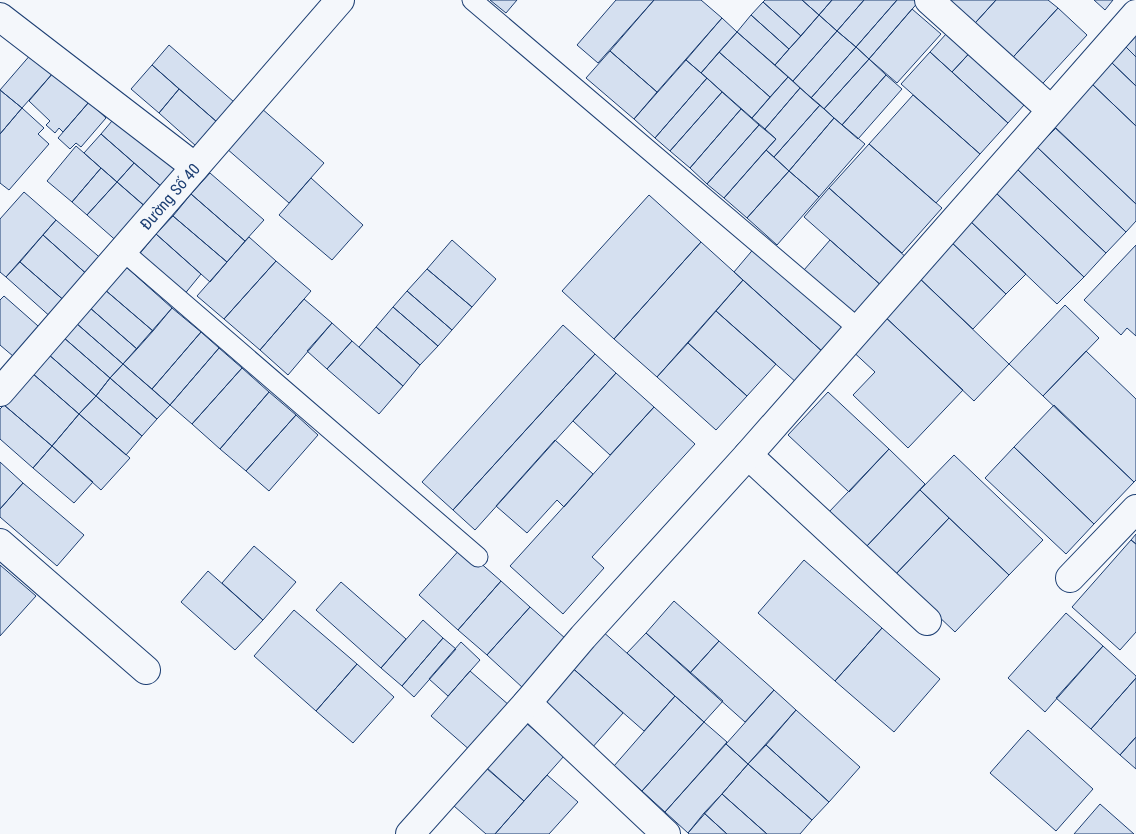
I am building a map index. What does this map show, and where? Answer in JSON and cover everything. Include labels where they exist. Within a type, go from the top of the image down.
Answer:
[{"type":"street","name":"Đường Số 40","points":[[0,392],[340,0]]},
{"type":"street","points":[[928,0],[1051,110]]},
{"type":"street","points":[[410,834],[584,636],[748,456],[1136,14]]},
{"type":"street","points":[[0,17],[195,167]]},
{"type":"street","points":[[748,456],[927,621]]},
{"type":"street","points":[[1070,578],[1136,509]]},
{"type":"street","points":[[0,542],[146,670]]},
{"type":"street","points":[[527,703],[666,834]]},
{"type":"lane","points":[[472,0],[859,329]]},
{"type":"lane","points":[[123,251],[478,557]]},
{"type":"building","points":[[490,0],[517,0],[506,13]]},
{"type":"building","points":[[616,0],[654,0],[598,63],[577,45]]},
{"type":"building","points":[[654,0],[701,0],[722,18],[657,92],[610,51]]},
{"type":"building","points":[[765,0],[802,0],[819,15],[801,36],[763,2]]},
{"type":"building","points":[[802,0],[832,0],[819,15]]},
{"type":"building","points":[[832,0],[864,0],[837,31],[819,15]]},
{"type":"building","points":[[864,0],[897,0],[856,47],[837,31]]},
{"type":"building","points":[[897,0],[920,0],[869,59],[856,47]]},
{"type":"building","points":[[932,0],[996,0],[967,32]]},
{"type":"building","points":[[996,0],[1048,0],[1058,8],[1005,66],[967,32]]},
{"type":"building","points":[[1094,0],[1113,0],[1105,10]]},
{"type":"building","points":[[763,2],[801,36],[789,49],[751,15]]},
{"type":"building","points":[[1058,8],[1087,35],[1034,93],[1005,66]]},
{"type":"building","points":[[912,9],[941,34],[897,83],[869,59]]},
{"type":"building","points":[[751,15],[789,49],[775,65],[737,32]]},
{"type":"building","points":[[819,15],[837,31],[793,81],[775,65]]},
{"type":"building","points":[[722,18],[737,32],[701,73],[686,60]]},
{"type":"building","points":[[954,25],[977,45],[952,72],[930,52]]},
{"type":"building","points":[[837,31],[856,47],[811,98],[793,81]]},
{"type":"building","points":[[737,32],[788,77],[770,97],[719,52]]},
{"type":"building","points":[[1136,36],[1136,57],[1126,47]]},
{"type":"building","points":[[169,45],[234,102],[217,122],[152,65]]},
{"type":"building","points":[[976,46],[1032,96],[1008,123],[952,72]]},
{"type":"building","points":[[856,47],[869,59],[824,109],[811,98]]},
{"type":"building","points":[[1126,47],[1136,57],[1136,86],[1111,62]]},
{"type":"building","points":[[610,51],[657,92],[634,119],[586,78]]},
{"type":"building","points":[[719,52],[770,97],[752,118],[701,73]]},
{"type":"building","points":[[930,52],[1008,123],[980,154],[901,84]]},
{"type":"building","points":[[32,53],[53,73],[22,108],[0,90]]},
{"type":"building","points":[[869,59],[886,75],[842,125],[824,109]]},
{"type":"building","points":[[686,60],[707,78],[655,138],[634,119]]},
{"type":"building","points":[[1111,62],[1136,86],[1136,126],[1091,83]]},
{"type":"building","points":[[152,65],[179,89],[159,113],[131,89]]},
{"type":"building","points":[[53,73],[89,102],[63,132],[59,128],[55,133],[46,125],[50,121],[29,101]]},
{"type":"building","points":[[886,75],[902,89],[858,139],[842,125]]},
{"type":"building","points":[[788,77],[800,88],[765,129],[752,118]]},
{"type":"building","points":[[707,78],[722,92],[670,151],[655,138]]},
{"type":"building","points":[[1091,83],[1136,126],[1136,204],[1052,125]]},
{"type":"building","points":[[800,88],[820,105],[774,157],[766,150],[776,139],[765,129]]},
{"type":"building","points":[[179,89],[217,122],[196,146],[159,113]]},
{"type":"building","points":[[0,90],[22,108],[0,134]]},
{"type":"building","points":[[722,92],[741,109],[690,168],[670,151]]},
{"type":"building","points":[[913,95],[980,154],[936,203],[869,144]]},
{"type":"building","points":[[89,102],[106,118],[81,147],[76,143],[70,149],[58,138]]},
{"type":"building","points":[[820,105],[834,118],[789,171],[774,157]]},
{"type":"building","points":[[22,108],[44,128],[38,134],[49,144],[9,190],[0,183],[0,134]]},
{"type":"building","points":[[261,108],[324,163],[289,203],[226,148]]},
{"type":"building","points":[[741,109],[759,125],[707,184],[690,168]]},
{"type":"building","points":[[117,115],[179,170],[163,188],[101,134]]},
{"type":"building","points":[[834,118],[865,144],[819,197],[789,171]]},
{"type":"building","points":[[759,125],[776,139],[724,198],[707,184]]},
{"type":"building","points":[[1056,128],[1136,204],[1136,221],[1126,232],[1037,147]]},
{"type":"building","points":[[101,134],[134,163],[117,182],[84,153]]},
{"type":"building","points":[[869,144],[942,208],[902,253],[829,188]]},
{"type":"building","points":[[76,146],[101,168],[72,202],[47,181]]},
{"type":"building","points":[[1037,147],[1126,232],[1106,253],[1017,169]]},
{"type":"building","points":[[766,150],[789,171],[747,218],[724,198]]},
{"type":"building","points":[[134,163],[163,188],[146,207],[117,182]]},
{"type":"building","points":[[101,168],[117,182],[87,215],[72,202]]},
{"type":"building","points":[[1017,169],[1106,253],[1084,277],[995,192]]},
{"type":"building","points":[[789,171],[819,197],[777,245],[747,218]]},
{"type":"building","points":[[210,173],[264,220],[245,241],[191,194]]},
{"type":"building","points":[[311,178],[363,225],[332,260],[279,215]]},
{"type":"building","points":[[117,182],[149,210],[120,244],[87,215]]},
{"type":"building","points":[[829,188],[908,259],[883,287],[804,217]]},
{"type":"building","points":[[24,192],[56,220],[6,277],[0,272],[0,219]]},
{"type":"building","points":[[995,192],[1084,277],[1057,304],[969,220]]},
{"type":"building","points":[[191,194],[245,241],[227,262],[173,216]]},
{"type":"building","points":[[649,195],[701,242],[614,339],[562,291]]},
{"type":"building","points":[[173,216],[227,262],[210,282],[156,234]]},
{"type":"building","points":[[56,220],[104,261],[90,277],[43,235]]},
{"type":"building","points":[[969,220],[1026,274],[1006,294],[949,240]]},
{"type":"building","points":[[156,234],[201,274],[183,296],[137,257]]},
{"type":"building","points":[[43,235],[90,277],[67,303],[20,262]]},
{"type":"building","points":[[249,237],[276,261],[224,319],[197,296]]},
{"type":"building","points":[[452,240],[496,279],[472,307],[427,269]]},
{"type":"building","points":[[830,240],[883,287],[856,317],[804,270]]},
{"type":"building","points":[[949,240],[1006,294],[973,329],[916,275]]},
{"type":"building","points":[[701,242],[743,280],[657,377],[614,339]]},
{"type":"building","points":[[1136,245],[1136,336],[1127,328],[1121,335],[1084,300]]},
{"type":"building","points":[[756,246],[847,328],[824,353],[734,272]]},
{"type":"building","points":[[276,261],[311,291],[260,350],[224,319]]},
{"type":"building","points":[[20,262],[67,303],[53,319],[6,277]]},
{"type":"building","points":[[125,266],[172,308],[153,331],[104,289]]},
{"type":"building","points":[[427,269],[472,307],[452,330],[407,291]]},
{"type":"building","points":[[916,275],[1009,364],[974,401],[881,313]]},
{"type":"building","points":[[743,280],[824,353],[797,383],[716,311]]},
{"type":"building","points":[[104,289],[153,331],[137,349],[89,307]]},
{"type":"building","points":[[407,291],[452,330],[438,346],[393,307]]},
{"type":"building","points":[[4,296],[46,333],[20,362],[0,345],[0,300]]},
{"type":"building","points":[[304,299],[332,323],[288,375],[260,350]]},
{"type":"building","points":[[1065,305],[1099,338],[1043,396],[1009,364]]},
{"type":"building","points":[[89,307],[137,349],[123,364],[76,323]]},
{"type":"building","points":[[393,307],[438,346],[420,365],[376,327]]},
{"type":"building","points":[[172,308],[201,332],[152,389],[123,364]]},
{"type":"building","points":[[716,311],[776,364],[747,396],[688,343]]},
{"type":"building","points":[[881,313],[963,390],[908,448],[853,395],[875,372],[848,347]]},
{"type":"building","points":[[76,323],[123,364],[110,378],[63,337]]},
{"type":"building","points":[[332,323],[352,341],[327,369],[307,351]]},
{"type":"building","points":[[563,325],[595,354],[453,510],[422,482]]},
{"type":"building","points":[[376,327],[420,365],[403,386],[359,347]]},
{"type":"building","points":[[201,332],[219,348],[170,405],[152,389]]},
{"type":"building","points":[[63,337],[110,378],[96,396],[48,354]]},
{"type":"building","points":[[352,341],[403,386],[379,414],[327,369]]},
{"type":"building","points":[[688,343],[747,396],[716,430],[657,377]]},
{"type":"building","points":[[219,348],[242,368],[192,424],[170,405]]},
{"type":"building","points":[[1086,351],[1136,399],[1136,480],[1134,482],[1043,396]]},
{"type":"building","points":[[48,354],[96,396],[79,414],[32,373]]},
{"type":"building","points":[[595,354],[616,373],[475,530],[453,510]]},
{"type":"building","points":[[123,364],[170,405],[157,419],[110,378]]},
{"type":"building","points":[[242,368],[269,392],[220,449],[192,424]]},
{"type":"building","points":[[32,373],[79,414],[52,446],[4,405]]},
{"type":"building","points":[[616,373],[654,407],[610,455],[573,421]]},
{"type":"building","points":[[110,378],[157,419],[142,436],[96,396]]},
{"type":"building","points":[[269,392],[296,415],[246,471],[220,449]]},
{"type":"building","points":[[828,392],[889,449],[849,492],[788,435]]},
{"type":"building","points":[[96,396],[142,436],[126,455],[79,414]]},
{"type":"building","points":[[4,405],[52,446],[33,468],[0,439],[0,409]]},
{"type":"building","points":[[1054,405],[1134,482],[1094,524],[1014,447]]},
{"type":"building","points":[[654,407],[695,444],[592,557],[604,568],[563,614],[510,566]]},
{"type":"building","points":[[79,414],[130,458],[101,490],[52,446]]},
{"type":"building","points":[[296,415],[318,435],[269,491],[246,471]]},
{"type":"building","points":[[555,440],[593,474],[564,507],[557,500],[527,533],[496,506]]},
{"type":"building","points":[[52,446],[93,482],[74,503],[33,468]]},
{"type":"building","points":[[1014,447],[1094,524],[1066,554],[985,478]]},
{"type":"building","points":[[889,449],[925,484],[866,547],[829,512]]},
{"type":"building","points":[[954,455],[1043,540],[1009,575],[920,490]]},
{"type":"building","points":[[0,462],[23,483],[0,509]]},
{"type":"building","points":[[23,483],[84,535],[57,566],[0,517],[0,509]]},
{"type":"building","points":[[920,490],[949,518],[895,575],[866,547]]},
{"type":"building","points":[[949,518],[1009,575],[955,632],[895,575]]},
{"type":"building","points":[[1136,534],[1136,544],[1131,540]]},
{"type":"building","points":[[1131,540],[1136,544],[1136,632],[1120,650],[1072,607]]},
{"type":"building","points":[[254,546],[296,582],[263,620],[222,583]]},
{"type":"building","points":[[462,547],[501,581],[458,630],[419,595]]},
{"type":"building","points":[[804,560],[882,628],[835,681],[758,613]]},
{"type":"building","points":[[0,565],[36,596],[0,636]]},
{"type":"building","points":[[208,571],[263,620],[235,650],[181,602]]},
{"type":"building","points":[[501,581],[530,607],[487,655],[458,630]]},
{"type":"building","points":[[341,582],[406,639],[381,668],[316,610]]},
{"type":"building","points":[[674,601],[719,641],[690,673],[646,633]]},
{"type":"building","points":[[530,607],[566,639],[523,688],[487,655]]},
{"type":"building","points":[[294,610],[357,664],[316,711],[254,656]]},
{"type":"building","points":[[1066,613],[1103,646],[1045,712],[1008,678]]},
{"type":"building","points":[[423,620],[443,638],[402,686],[381,668]]},
{"type":"building","points":[[882,628],[940,679],[894,732],[835,681]]},
{"type":"building","points":[[601,630],[675,696],[644,731],[570,666]]},
{"type":"building","points":[[646,633],[723,701],[704,722],[627,653]]},
{"type":"building","points":[[443,638],[456,649],[414,697],[402,686]]},
{"type":"building","points":[[719,641],[774,690],[745,722],[690,673]]},
{"type":"building","points":[[461,642],[480,660],[448,696],[429,679]]},
{"type":"building","points":[[1103,646],[1136,678],[1091,729],[1056,698]]},
{"type":"building","points":[[567,663],[623,713],[591,749],[534,699]]},
{"type":"building","points":[[357,664],[394,697],[353,743],[316,711]]},
{"type":"building","points":[[470,671],[510,706],[471,751],[431,716]]},
{"type":"building","points":[[1136,678],[1136,737],[1120,755],[1091,729]]},
{"type":"building","points":[[774,690],[796,710],[748,764],[726,744]]},
{"type":"building","points":[[675,696],[704,722],[642,791],[614,766]]},
{"type":"building","points":[[796,710],[860,767],[829,802],[766,745]]},
{"type":"building","points":[[518,716],[564,756],[524,801],[478,761]]},
{"type":"building","points":[[704,722],[727,742],[665,812],[642,791]]},
{"type":"building","points":[[1028,730],[1093,789],[1056,831],[990,773]]},
{"type":"building","points":[[1136,737],[1136,769],[1120,755]]},
{"type":"building","points":[[726,744],[748,764],[688,833],[665,812]]},
{"type":"building","points":[[766,745],[829,802],[812,820],[748,764]]},
{"type":"building","points":[[748,764],[812,820],[800,834],[767,834],[722,794]]},
{"type":"building","points":[[487,768],[524,801],[495,834],[486,834],[454,806]]},
{"type":"building","points":[[547,775],[578,802],[549,834],[495,834]]},
{"type":"building","points":[[722,794],[767,834],[727,834],[704,813]]},
{"type":"building","points":[[1100,804],[1134,834],[1074,834]]},
{"type":"building","points":[[704,813],[727,834],[689,834]]}]
